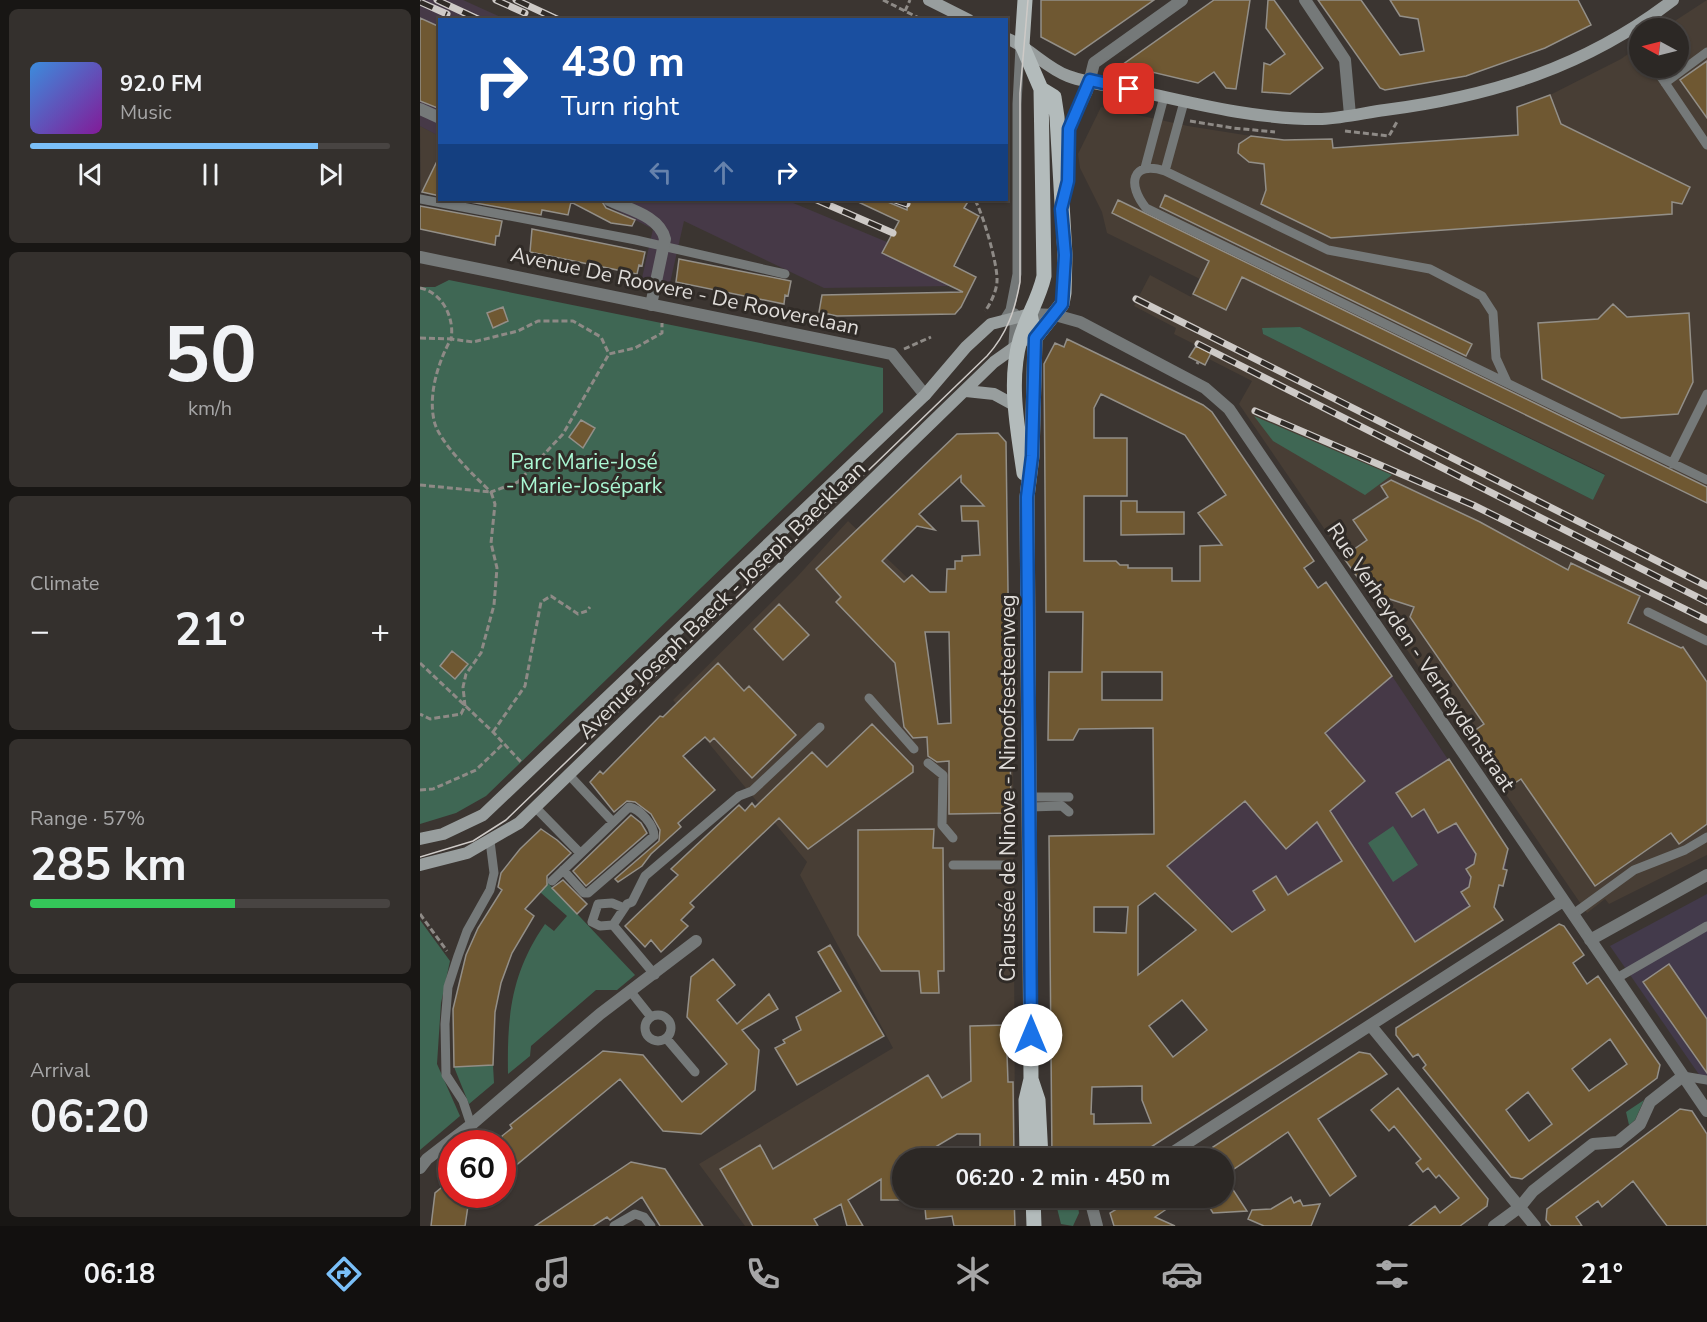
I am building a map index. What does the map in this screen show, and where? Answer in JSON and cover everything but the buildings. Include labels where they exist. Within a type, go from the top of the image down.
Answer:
[{"type":"main road","name":"Chaussée de Ninove - Ninoofsesteenweg","points":[[1024,0],[1021,46],[1041,89],[1044,276],[1040,293],[1016,345],[1016,406],[1027,497],[1031,1079]]},
{"type":"main road","name":"Chaussée de Ninove - Ninoofsesteenweg","points":[[1035,338],[1062,304],[1065,283],[1057,117],[1054,97],[1041,89]]},
{"type":"main road","name":"Chaussée de Ninove - Ninoofsesteenweg","points":[[1027,497],[1032,456],[1035,338],[1030,314]]},
{"type":"main road","points":[[1027,1148],[1026,1100],[1031,1079]]},
{"type":"main road","points":[[1031,1079],[1038,1100],[1040,1148]]},
{"type":"main road","points":[[1034,1208],[1034,1226]]},
{"type":"street","points":[[929,0],[965,18]]},
{"type":"street","name":"Chaussée de Ninove - Ninoofsesteenweg","points":[[1061,209],[1068,181],[1069,129],[1090,80],[1094,63],[1182,0]]},
{"type":"street","points":[[1305,0],[1345,60],[1350,115]]},
{"type":"street","points":[[1647,18],[1673,0]]},
{"type":"street","points":[[1008,39],[1070,77],[1184,102],[1271,115],[1323,119],[1418,106],[1481,94],[1553,70],[1629,30]]},
{"type":"street","points":[[1035,74],[1044,65],[1052,65]]},
{"type":"street","points":[[420,108],[438,117]]},
{"type":"street","points":[[611,201],[656,222],[662,229],[665,239],[651,305]]},
{"type":"street","name":"Avenue De Roovere - De Rooverelaan","points":[[420,256],[892,354]]},
{"type":"street","name":"Rue Verheyden - Verheydenstraat","points":[[1030,314],[1054,315],[1080,322],[1205,388],[1229,409],[1707,1111]]},
{"type":"street","name":"Avenue Joseph Baeck - Joseph Baecklaan","points":[[420,839],[443,834],[483,815],[925,395],[966,347],[992,324],[1030,314]]},
{"type":"street","name":"Avenue Joseph Baeck - Joseph Baecklaan","points":[[420,865],[467,853],[519,823],[966,391],[1016,345],[1035,338]]},
{"type":"street","points":[[892,354],[925,395]]},
{"type":"street","points":[[966,391],[994,394],[1016,406]]},
{"type":"street","points":[[1590,940],[1707,875]]},
{"type":"street","points":[[1180,1148],[1563,901]]},
{"type":"street","points":[[420,1168],[427,1159],[471,1125],[600,1014],[696,942]]},
{"type":"street","points":[[1371,1026],[1535,1226]]},
{"type":"street","points":[[1494,1226],[1520,1206],[1533,1191],[1593,1144],[1618,1142],[1640,1124],[1650,1102],[1683,1076]]},
{"type":"street","points":[[1097,1208],[1097,1226]]},
{"type":"lane","name":"Chaussée de Ninove - Ninoofsesteenweg","points":[[1016,345],[1014,298],[1017,269],[1017,104],[1021,46]]},
{"type":"lane","points":[[1665,83],[1707,52]]},
{"type":"lane","points":[[1662,78],[1707,145]]},
{"type":"lane","points":[[1145,168],[1164,97]]},
{"type":"lane","points":[[1165,171],[1184,102]]},
{"type":"lane","points":[[1506,382],[1496,358],[1492,313],[1482,296],[1430,269],[1329,250],[1165,171],[1145,168],[1137,172],[1134,179],[1138,199],[1146,208],[1707,480]]},
{"type":"lane","points":[[420,198],[785,274]]},
{"type":"lane","name":"Chaussée de Ninove - Ninoofsesteenweg","points":[[1001,322],[1009,315],[1014,298]]},
{"type":"lane","points":[[1014,298],[1030,314]]},
{"type":"lane","points":[[1672,464],[1707,394]]},
{"type":"lane","points":[[1648,612],[1707,642]]},
{"type":"lane","points":[[869,698],[914,749]]},
{"type":"lane","points":[[613,925],[624,908],[632,902],[645,876],[739,795],[752,791],[820,727]]},
{"type":"lane","points":[[928,762],[943,775],[942,825],[953,838]]},
{"type":"lane","points":[[569,775],[612,821]]},
{"type":"lane","points":[[1030,802],[1069,797]]},
{"type":"lane","points":[[1030,802],[1062,806],[1069,812]]},
{"type":"lane","points":[[535,807],[580,853]]},
{"type":"lane","points":[[552,881],[563,870],[580,853],[612,821],[633,807],[653,827],[654,836],[588,893],[584,893],[563,870]]},
{"type":"lane","points":[[1572,915],[1634,870],[1685,850],[1707,837]]},
{"type":"lane","points":[[471,1125],[463,1101],[446,1075],[445,1024],[448,987],[458,956],[467,931],[490,890],[494,873],[490,841]]},
{"type":"lane","points":[[953,865],[1005,865]]},
{"type":"lane","points":[[613,925],[600,926],[591,922],[598,904],[612,903],[624,908]]},
{"type":"lane","points":[[613,925],[655,975]]},
{"type":"lane","points":[[1617,978],[1707,926]]},
{"type":"lane","points":[[631,992],[651,1017]]},
{"type":"lane","points":[[659,1015],[669,1020],[671,1031],[666,1038],[657,1041],[648,1035],[646,1024],[651,1017],[659,1015]]},
{"type":"lane","points":[[666,1038],[695,1072]]},
{"type":"lane","points":[[1683,1076],[1707,1080]]},
{"type":"lane","points":[[614,1226],[635,1214],[644,1216],[651,1226]]},
{"type":"path","points":[[883,0],[919,18]]},
{"type":"path","points":[[905,11],[910,0]]},
{"type":"path","points":[[976,201],[983,214],[997,281],[990,306],[978,318]]},
{"type":"path","points":[[420,288],[434,292],[440,298],[451,323],[451,339],[438,372],[433,398],[435,426],[466,467],[491,492],[495,504],[491,543],[496,568],[494,605],[481,653],[466,674],[463,687],[465,706],[461,714],[449,718],[430,719],[420,714]]},
{"type":"path","points":[[420,338],[473,342],[518,331],[538,321],[573,321],[601,338],[609,354]]},
{"type":"path","points":[[420,485],[491,492],[518,482],[564,434],[609,354],[635,348],[662,333],[662,323]]},
{"type":"path","points":[[892,354],[931,337]]},
{"type":"path","points":[[493,732],[525,686],[541,602],[552,596],[578,614],[587,611],[590,607]]},
{"type":"path","points":[[420,663],[493,732],[521,762]]},
{"type":"path","points":[[420,790],[433,789],[476,770],[504,743]]},
{"type":"path","points":[[420,914],[448,952]]},
{"type":"shaded area","points":[[420,0],[463,0],[503,18],[438,18],[438,135],[420,126]]},
{"type":"shaded area","points":[[1707,0],[1707,855],[1609,904],[1605,899],[1587,913],[1239,404],[1252,381],[1209,359],[1212,353],[1174,334],[1176,328],[1134,306],[1150,275],[1191,297],[1200,279],[1107,233],[1102,212],[1080,168],[1078,154],[1101,107],[1188,126],[1251,136],[1284,140],[1332,139],[1333,148],[1518,135],[1517,107],[1550,95],[1629,53],[1629,78],[1689,78],[1689,18],[1679,18]],"holes":[[[1300,327],[1605,474],[1593,500],[1263,334],[1262,329]]]},
{"type":"shaded area","points":[[420,126],[438,135],[438,158],[421,193]]},
{"type":"shaded area","points":[[598,201],[788,201],[887,242],[882,253],[951,286],[824,288],[684,221],[670,283],[675,293],[632,284],[642,278],[653,229]]},
{"type":"shaded area","points":[[848,521],[918,588],[933,745],[1013,746],[1015,1133],[965,1134],[964,1130],[933,1148],[892,1148],[892,1168],[879,1180],[804,1226],[745,1226],[699,1164],[893,1048],[800,875],[807,862],[673,700],[796,578]]},
{"type":"shaded area","points":[[1392,676],[1508,849],[1503,886],[1499,886],[1493,907],[1503,920],[1329,1032],[1243,940],[1167,866]]},
{"type":"shaded area","points":[[1707,894],[1707,1086],[1610,946]]},
{"type":"green space","name":"Parc Marie-José - Marie-Josépark","points":[[449,280],[883,368],[883,412],[486,796],[456,813],[420,824],[420,287],[435,287]]},
{"type":"green space","points":[[1300,327],[1605,475],[1593,500],[1263,334],[1262,328]]},
{"type":"green space","points":[[1254,416],[1392,475],[1365,495],[1273,441]]},
{"type":"green space","points":[[1393,826],[1418,865],[1393,882],[1368,843]]},
{"type":"green space","points":[[546,881],[635,975],[617,990],[596,990],[531,1046],[530,1056],[508,1074],[510,1014],[518,978],[545,924],[554,931],[567,916],[540,892]]},
{"type":"green space","points":[[420,920],[450,961],[441,1003],[437,1064],[460,1116],[444,1130],[438,1130],[438,1135],[420,1150]]},
{"type":"green space","points":[[493,1065],[494,1083],[469,1104],[454,1067]]},
{"type":"green space","points":[[1644,1100],[1635,1120],[1629,1125],[1626,1112]]},
{"type":"green space","points":[[1057,1208],[1078,1208],[1079,1213],[1073,1226],[1061,1224]]},
{"type":"tram line","points":[[420,857],[473,841],[506,820],[994,348],[1009,321],[1020,282],[1020,93],[1028,0]]},
{"type":"railway","points":[[437,0],[476,18]]},
{"type":"railway","points":[[496,0],[525,13]]},
{"type":"railway","points":[[516,0],[555,18]]},
{"type":"railway","points":[[420,2],[447,14]]},
{"type":"railway","points":[[819,201],[893,233]]},
{"type":"railway","points":[[898,201],[907,204]]},
{"type":"railway","points":[[1136,299],[1707,586]]},
{"type":"railway","points":[[1198,344],[1707,602]]},
{"type":"railway","points":[[1255,411],[1473,505],[1707,620]]},
{"type":"route","points":[[1031,1035],[1027,497],[1032,456],[1035,338],[1062,304],[1064,293],[1065,255],[1061,209],[1068,181],[1069,129],[1090,80],[1129,89]]}]
